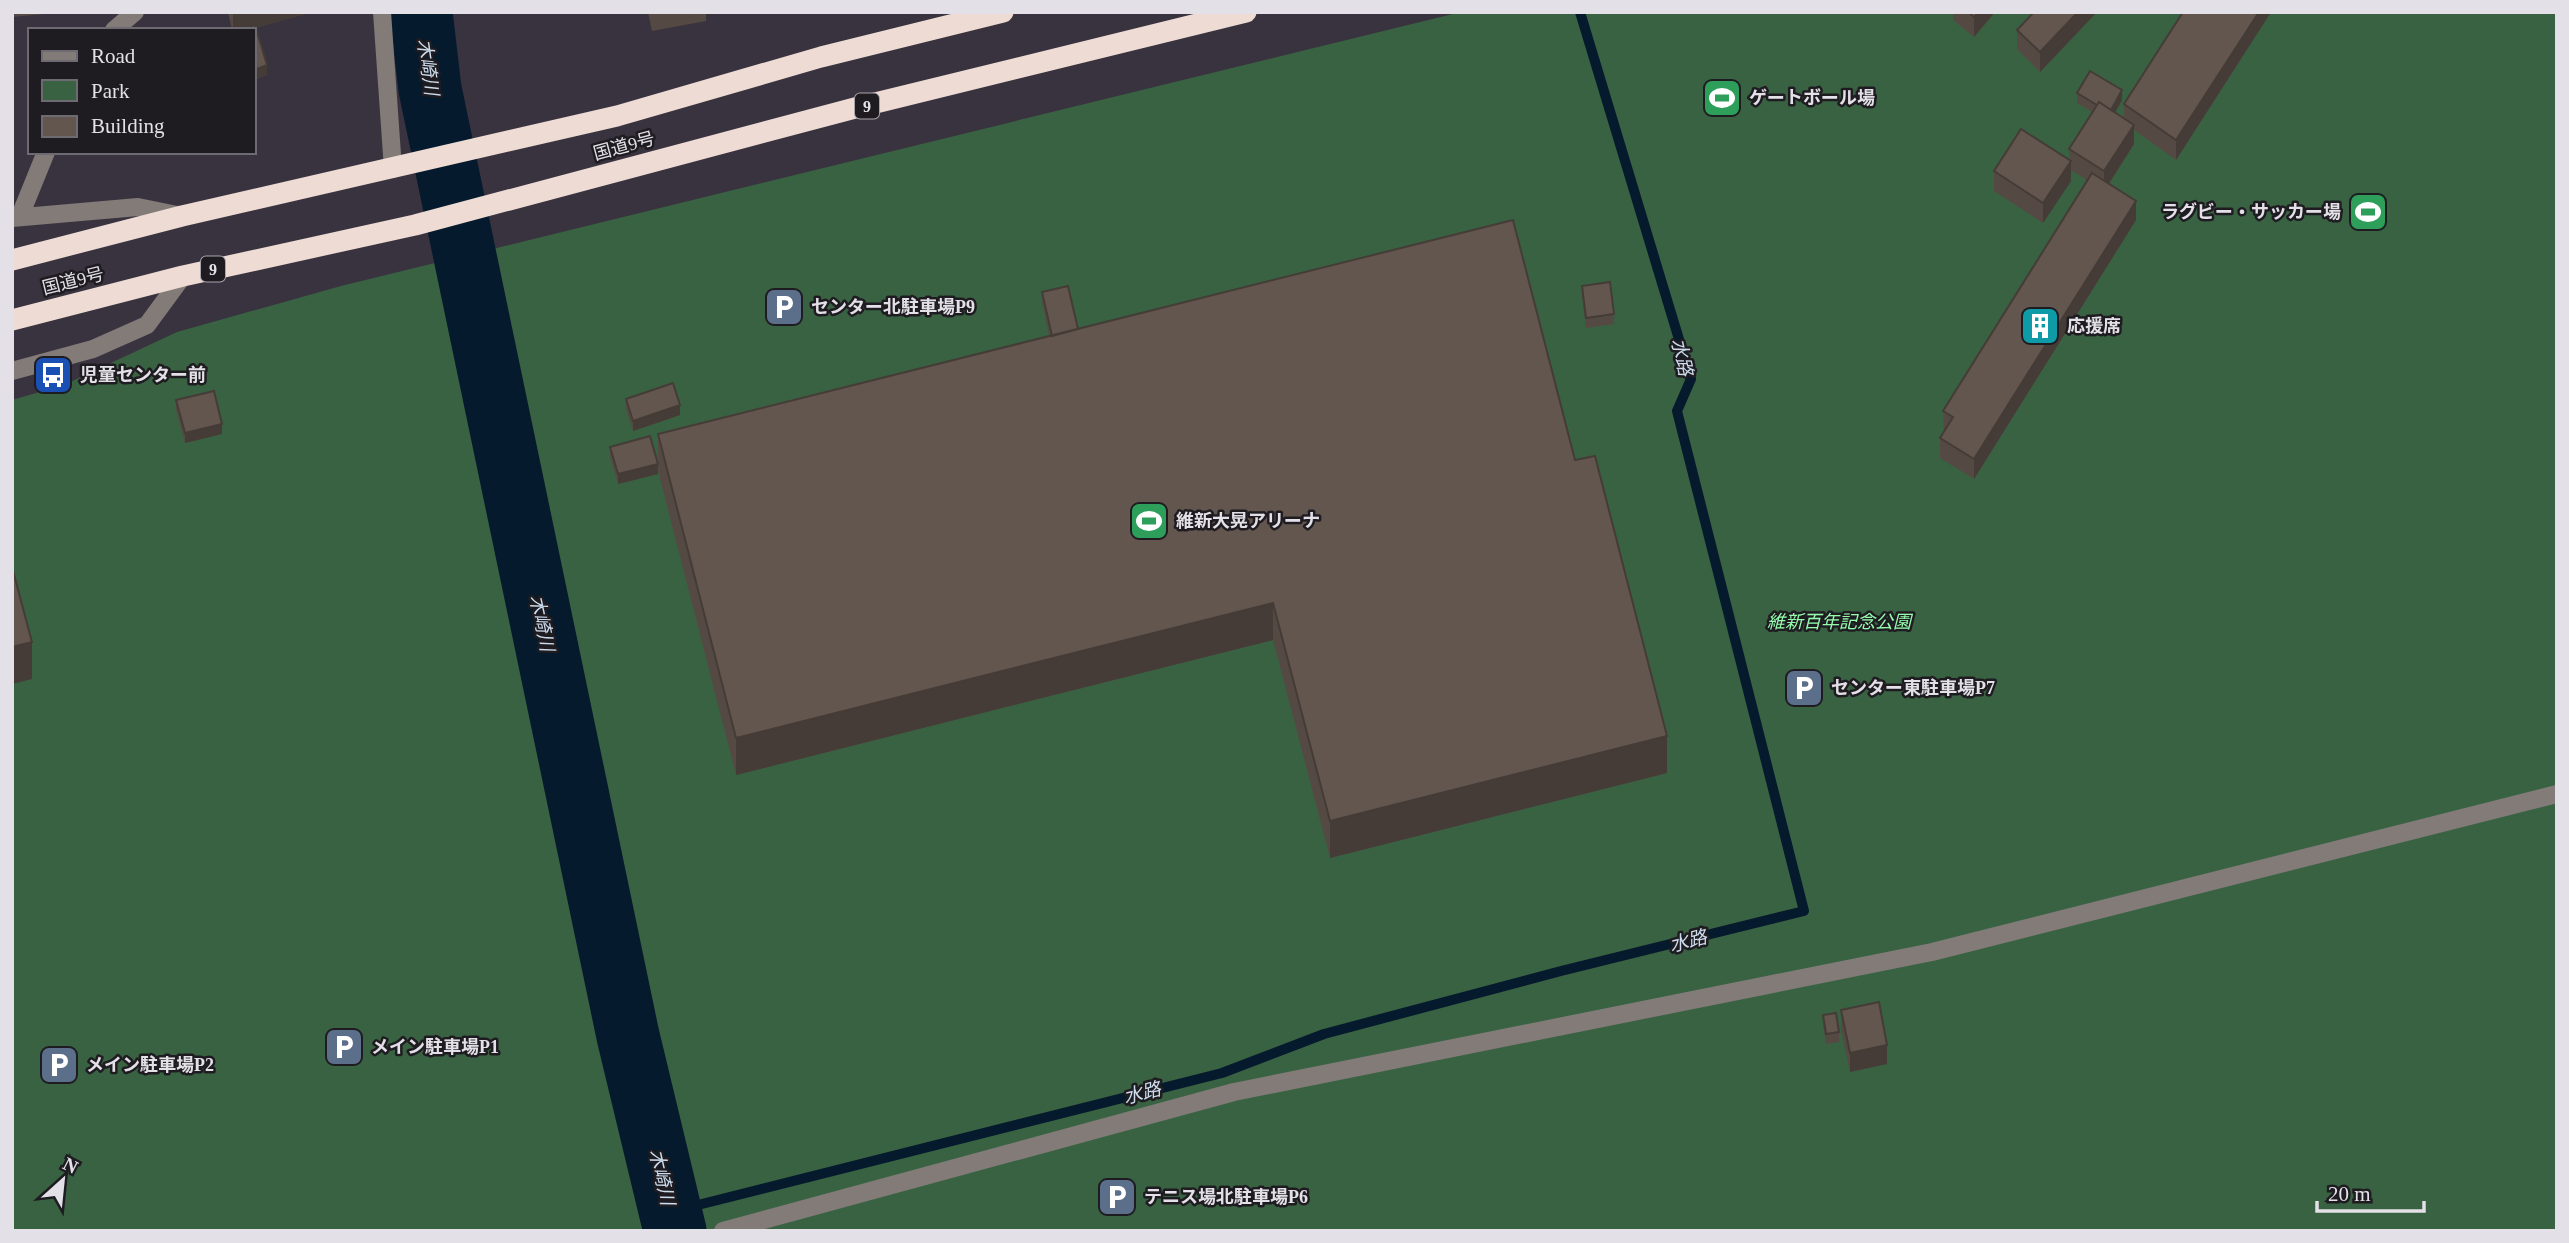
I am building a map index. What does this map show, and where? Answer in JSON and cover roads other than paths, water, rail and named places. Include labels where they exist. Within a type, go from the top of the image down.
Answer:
[{"type":"highway","name":"国道9号","points":[[12,260],[182,216],[617,116],[821,57],[1003,12]]},
{"type":"highway","name":"国道9号","points":[[12,320],[183,276],[415,225],[1206,17],[1246,12]]},
{"type":"street","points":[[116,28],[135,12]]},
{"type":"street","points":[[382,12],[401,167]]},
{"type":"street","points":[[45,154],[16,217],[138,207],[182,216]]},
{"type":"street","points":[[12,371],[93,349],[147,325],[183,276]]},
{"type":"street","points":[[729,1230],[1234,1092],[1932,952],[2557,794]]},
{"type":"waterway","name":"木崎川","points":[[421,12],[430,89],[628,1036],[675,1231]]},
{"type":"waterway","name":"水路","points":[[670,1212],[1222,1073],[1324,1034],[1561,971],[1804,911],[1677,411],[1691,379],[1580,12]]},
{"type":"place","name":"ゲートボール場","points":[[1722,98]]},
{"type":"place","name":"ラグビー・サッカー場","points":[[2368,212]]},
{"type":"place","name":"センター北駐車場P9","points":[[784,307]]},
{"type":"place","name":"応援席","points":[[2040,326]]},
{"type":"place","name":"児童センター前","points":[[53,375]]},
{"type":"place","name":"維新大晃アリーナ","points":[[1149,521]]},
{"type":"place","name":"センター東駐車場P7","points":[[1804,688]]},
{"type":"place","name":"メイン駐車場P1","points":[[344,1047]]},
{"type":"place","name":"メイン駐車場P2","points":[[59,1065]]},
{"type":"place","name":"テニス場北駐車場P6","points":[[1117,1197]]},
{"type":"park label","name":"維新百年記念公園","points":[[1839,622]]}]
